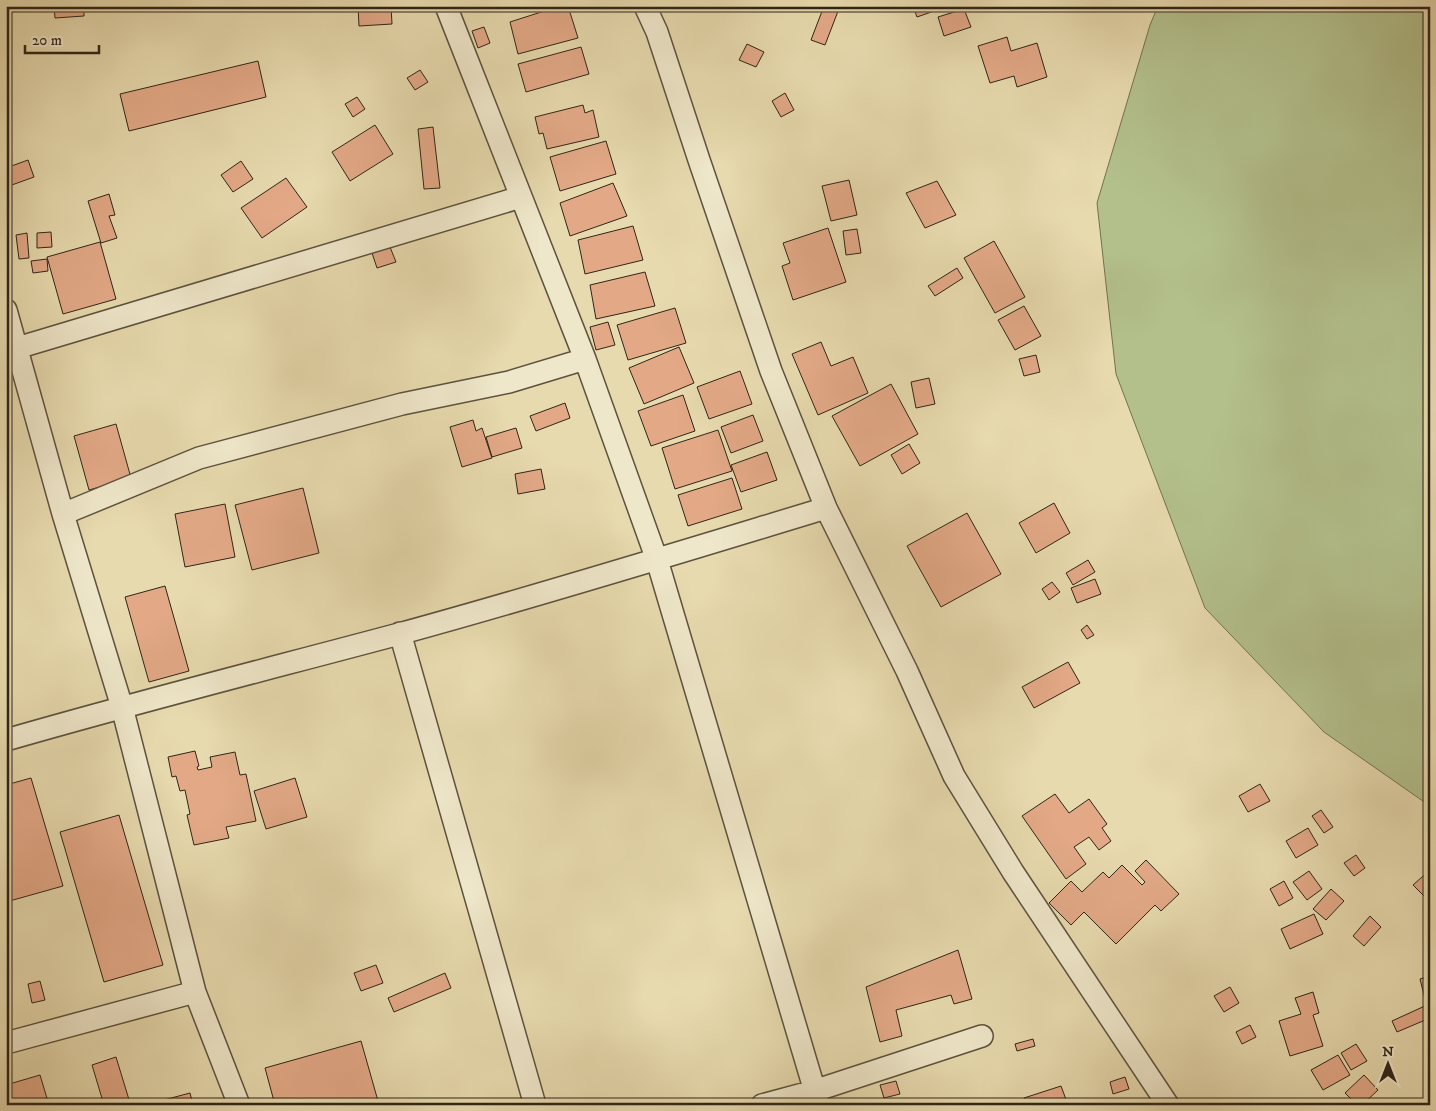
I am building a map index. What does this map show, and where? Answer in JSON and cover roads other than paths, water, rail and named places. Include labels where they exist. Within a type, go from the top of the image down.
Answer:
[{"type":"street","points":[[446,6],[585,359],[657,560],[817,1098]]},
{"type":"street","points":[[645,6],[657,32],[772,371],[826,508],[907,671],[954,776],[1013,872],[1168,1105]]},
{"type":"street","points":[[17,348],[521,196]]},
{"type":"street","points":[[6,310],[63,514],[122,707],[195,992],[239,1105]]},
{"type":"street","points":[[63,514],[198,458],[402,404],[509,382],[585,359]]},
{"type":"street","points":[[6,740],[400,633],[657,560],[826,508]]},
{"type":"street","points":[[400,633],[535,1105]]},
{"type":"street","points":[[6,1043],[195,992]]},
{"type":"street","points":[[762,1105],[817,1098],[982,1036]]}]
